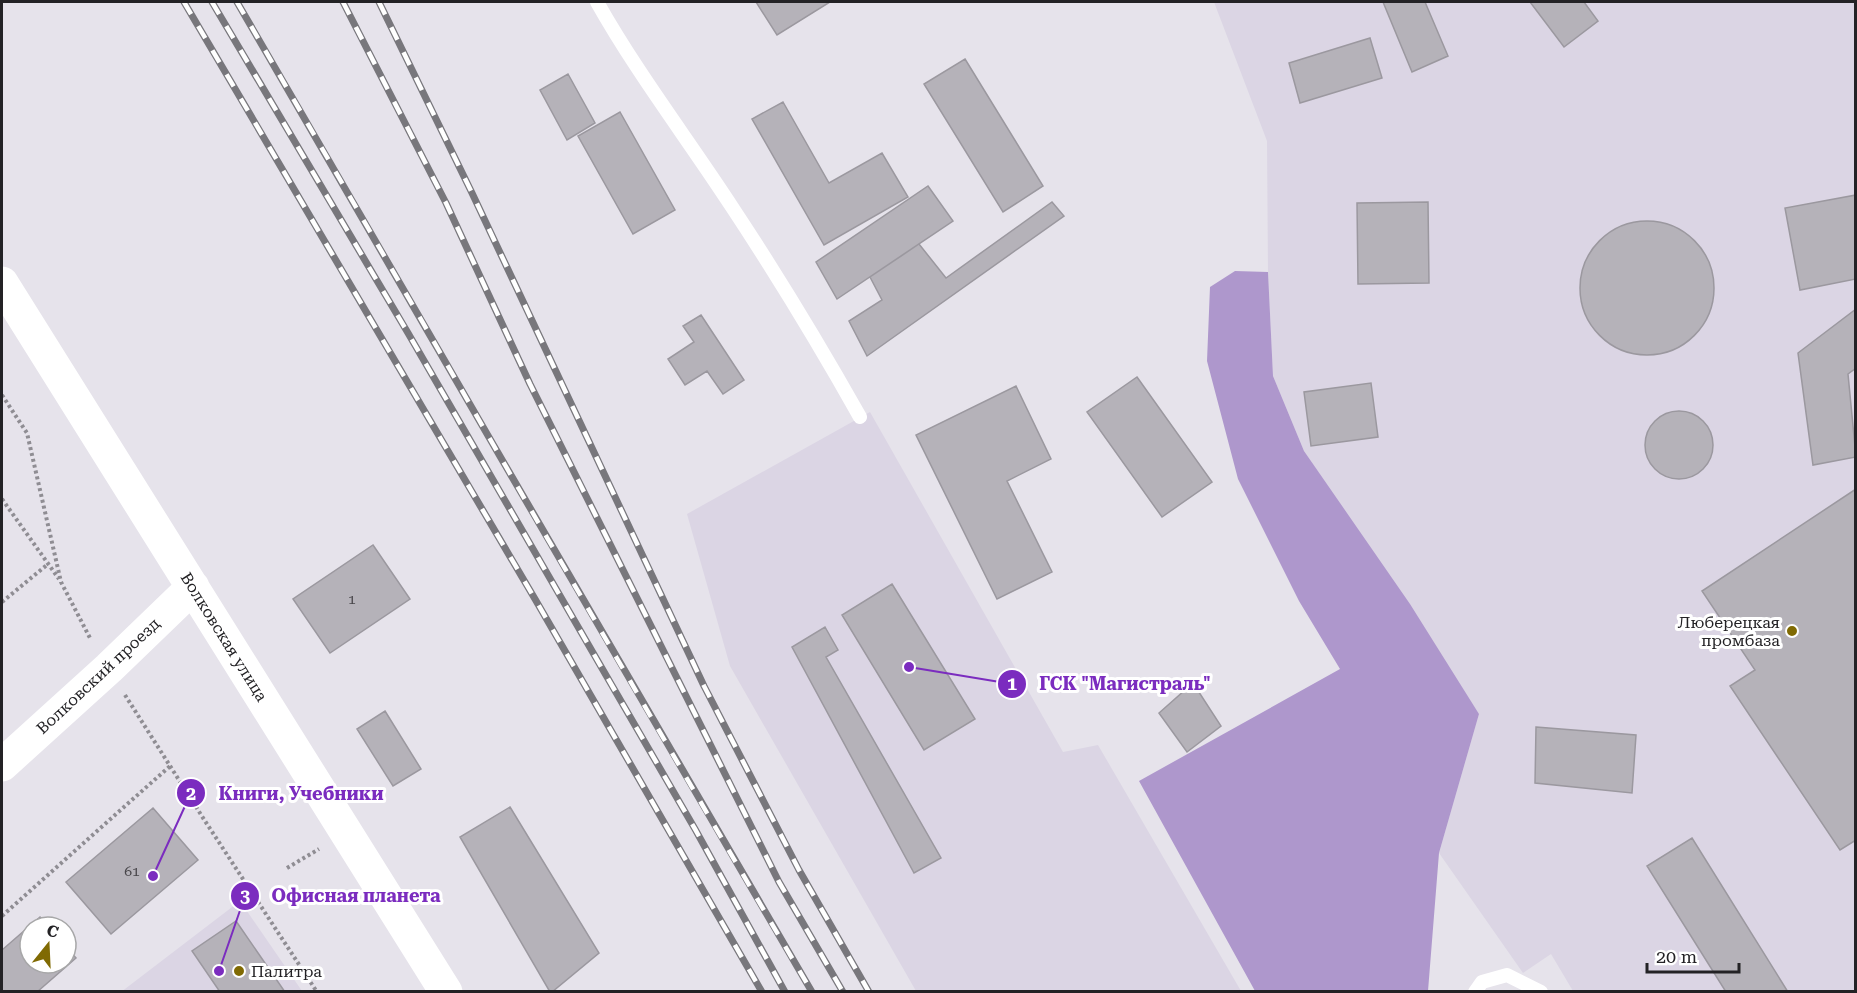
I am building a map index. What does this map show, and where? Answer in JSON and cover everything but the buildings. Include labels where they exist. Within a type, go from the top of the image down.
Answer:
[{"type":"main road","name":"Волковская улица","points":[[2,283],[446,992]]},
{"type":"main road","name":"Волковский проезд","points":[[2,765],[109,668],[193,587]]},
{"type":"lane","points":[[597,2],[676,126],[732,206],[826,357],[860,417]]},
{"type":"lane","points":[[1475,992],[1482,982],[1507,975],[1540,992]]},
{"type":"path","points":[[2,395],[27,433],[61,582]]},
{"type":"path","points":[[2,499],[61,582],[92,641],[170,766],[317,992]]},
{"type":"path","points":[[2,602],[48,564]]},
{"type":"path","points":[[2,916],[170,766]]},
{"type":"shaded area","points":[[1214,2],[1855,2],[1855,991],[1573,991],[1551,954],[1523,973],[1439,853],[1479,714],[1304,451],[1273,376],[1268,272],[1267,141]]},
{"type":"shaded area","points":[[1235,271],[1268,272],[1273,376],[1304,451],[1410,604],[1479,714],[1439,853],[1428,991],[1255,991],[1139,781],[1340,669],[1299,601],[1238,479],[1207,361],[1210,287]]},
{"type":"shaded area","points":[[870,412],[1063,752],[1098,745],[1241,991],[916,991],[730,666],[687,514]]},
{"type":"shaded area","points":[[240,901],[302,991],[121,992]]},
{"type":"railway","points":[[184,2],[535,599],[762,992]]},
{"type":"railway","points":[[212,2],[408,333],[695,829],[785,992]]},
{"type":"railway","points":[[237,2],[812,992]]},
{"type":"railway","points":[[343,2],[446,203],[530,384],[779,882],[843,992]]},
{"type":"railway","points":[[379,2],[472,193],[704,686],[799,870],[869,992]]},
{"type":"place","name":"Люберецкая промбаза","points":[[1792,631]]},
{"type":"place","name":"ГСК \"Магистраль\"","points":[[909,667]]},
{"type":"place","name":"Книги, Учебники","points":[[153,876]]},
{"type":"place","name":"Офисная планета","points":[[219,971]]},
{"type":"place","name":"Палитра","points":[[239,971]]}]
